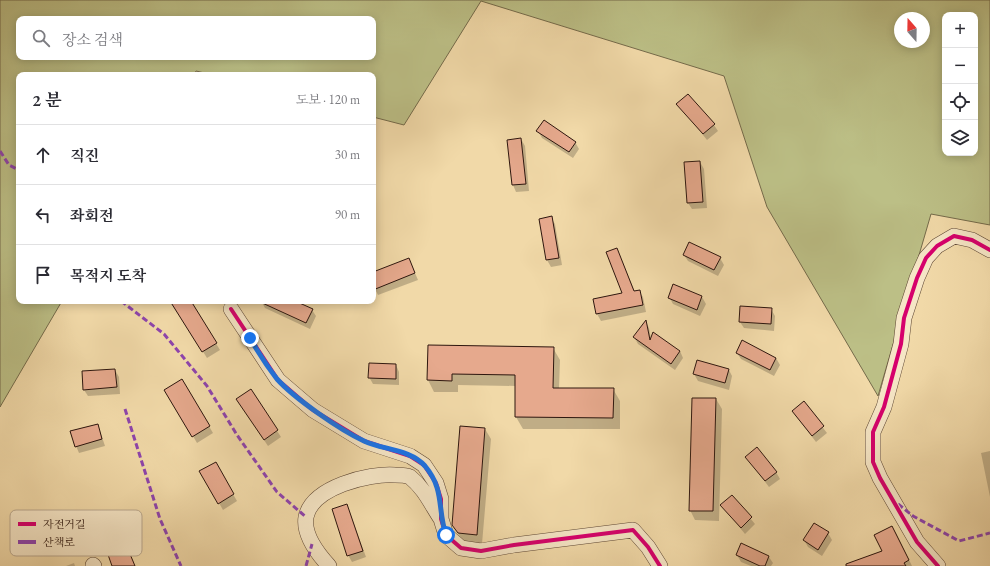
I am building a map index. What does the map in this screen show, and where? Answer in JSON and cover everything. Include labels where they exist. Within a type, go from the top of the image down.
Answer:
[{"type":"street","points":[[938,566],[916,542],[872,462],[873,432],[884,407],[901,344],[904,318],[917,278],[926,258],[937,246],[954,236],[972,240],[990,250]]},
{"type":"street","points":[[231,309],[278,380],[313,410],[364,441],[410,456],[424,465],[436,483],[441,499],[441,519]]},
{"type":"street","points":[[329,566],[312,544],[308,532],[306,518],[313,503],[333,489],[361,477],[384,474],[408,476],[423,490],[441,519],[446,535],[461,548],[481,551],[633,530],[648,547],[660,566]]},
{"type":"green space","points":[[0,0],[990,0],[990,225],[931,214],[878,396],[767,207],[724,76],[481,1],[404,125],[376,118],[376,72],[16,72],[16,304],[60,304],[0,407]]},
{"type":"building","points":[[688,94],[715,124],[703,134],[676,104]]},
{"type":"building","points":[[544,120],[576,142],[569,152],[536,131]]},
{"type":"building","points":[[521,138],[526,184],[512,185],[507,140]]},
{"type":"building","points":[[700,161],[703,202],[687,203],[684,162]]},
{"type":"building","points":[[552,216],[559,258],[546,260],[539,219]]},
{"type":"building","points":[[689,242],[721,257],[714,270],[683,255]]},
{"type":"building","points":[[617,248],[634,291],[640,290],[643,305],[596,314],[593,299],[622,293],[606,252]]},
{"type":"building","points":[[409,258],[415,273],[376,289],[376,271]]},
{"type":"building","points":[[673,284],[702,296],[697,310],[668,298]]},
{"type":"building","points":[[172,304],[193,304],[217,343],[202,352]]},
{"type":"building","points":[[265,304],[302,304],[313,309],[306,323]]},
{"type":"building","points":[[740,306],[772,308],[771,324],[739,322]]},
{"type":"building","points":[[646,320],[650,340],[653,332],[680,351],[671,364],[633,337]]},
{"type":"building","points":[[742,340],[776,358],[770,370],[736,353]]},
{"type":"building","points":[[428,345],[554,347],[553,388],[614,388],[613,418],[515,417],[515,375],[452,374],[452,381],[427,380]]},
{"type":"building","points":[[697,360],[729,369],[725,383],[693,374]]},
{"type":"building","points":[[369,363],[396,364],[396,379],[368,378]]},
{"type":"building","points":[[115,369],[117,387],[83,390],[82,371]]},
{"type":"building","points":[[182,379],[210,426],[192,437],[164,390]]},
{"type":"building","points":[[251,389],[278,430],[264,440],[236,399]]},
{"type":"building","points":[[692,398],[716,398],[713,511],[689,511]]},
{"type":"building","points":[[804,401],[824,426],[812,436],[792,411]]},
{"type":"building","points":[[98,424],[102,439],[75,447],[70,431]]},
{"type":"building","points":[[460,426],[485,428],[477,535],[458,533],[452,525]]},
{"type":"building","points":[[757,447],[777,472],[765,481],[745,457]]},
{"type":"building","points":[[216,462],[234,494],[218,504],[199,471]]},
{"type":"building","points":[[732,495],[752,517],[741,528],[720,505]]},
{"type":"building","points":[[347,504],[363,551],[347,556],[332,509]]},
{"type":"building","points":[[814,523],[829,532],[818,550],[803,540]]},
{"type":"building","points":[[892,526],[909,560],[904,563],[906,566],[846,566],[846,564],[882,551],[874,535]]},
{"type":"building","points":[[741,543],[769,556],[765,566],[760,566],[736,555]]},
{"type":"building","points":[[108,556],[131,556],[135,566],[112,566]]},
{"type":"marked path","points":[[0,151],[9,165],[16,168]]},
{"type":"marked path","points":[[125,304],[164,334],[207,386],[237,435],[277,492],[306,517]]},
{"type":"marked path","points":[[125,409],[160,519],[181,566]]},
{"type":"marked path","points":[[898,504],[913,516],[959,541],[990,533]]},
{"type":"marked path","points":[[306,566],[312,544]]},
{"type":"cycle path","points":[[938,566],[917,542],[880,478],[873,462],[873,432],[884,407],[901,344],[904,318],[917,278],[926,258],[937,246],[954,236],[972,240],[990,250]]},
{"type":"cycle path","points":[[231,309],[278,380],[313,410],[364,441],[410,456],[424,465],[436,483],[441,499],[441,519],[446,535],[461,548],[481,551],[514,545],[633,530],[648,547],[660,566]]},
{"type":"route","points":[[250,338],[278,380],[313,410],[364,441],[410,456],[424,465],[436,483],[441,499],[441,519],[446,535]]}]
